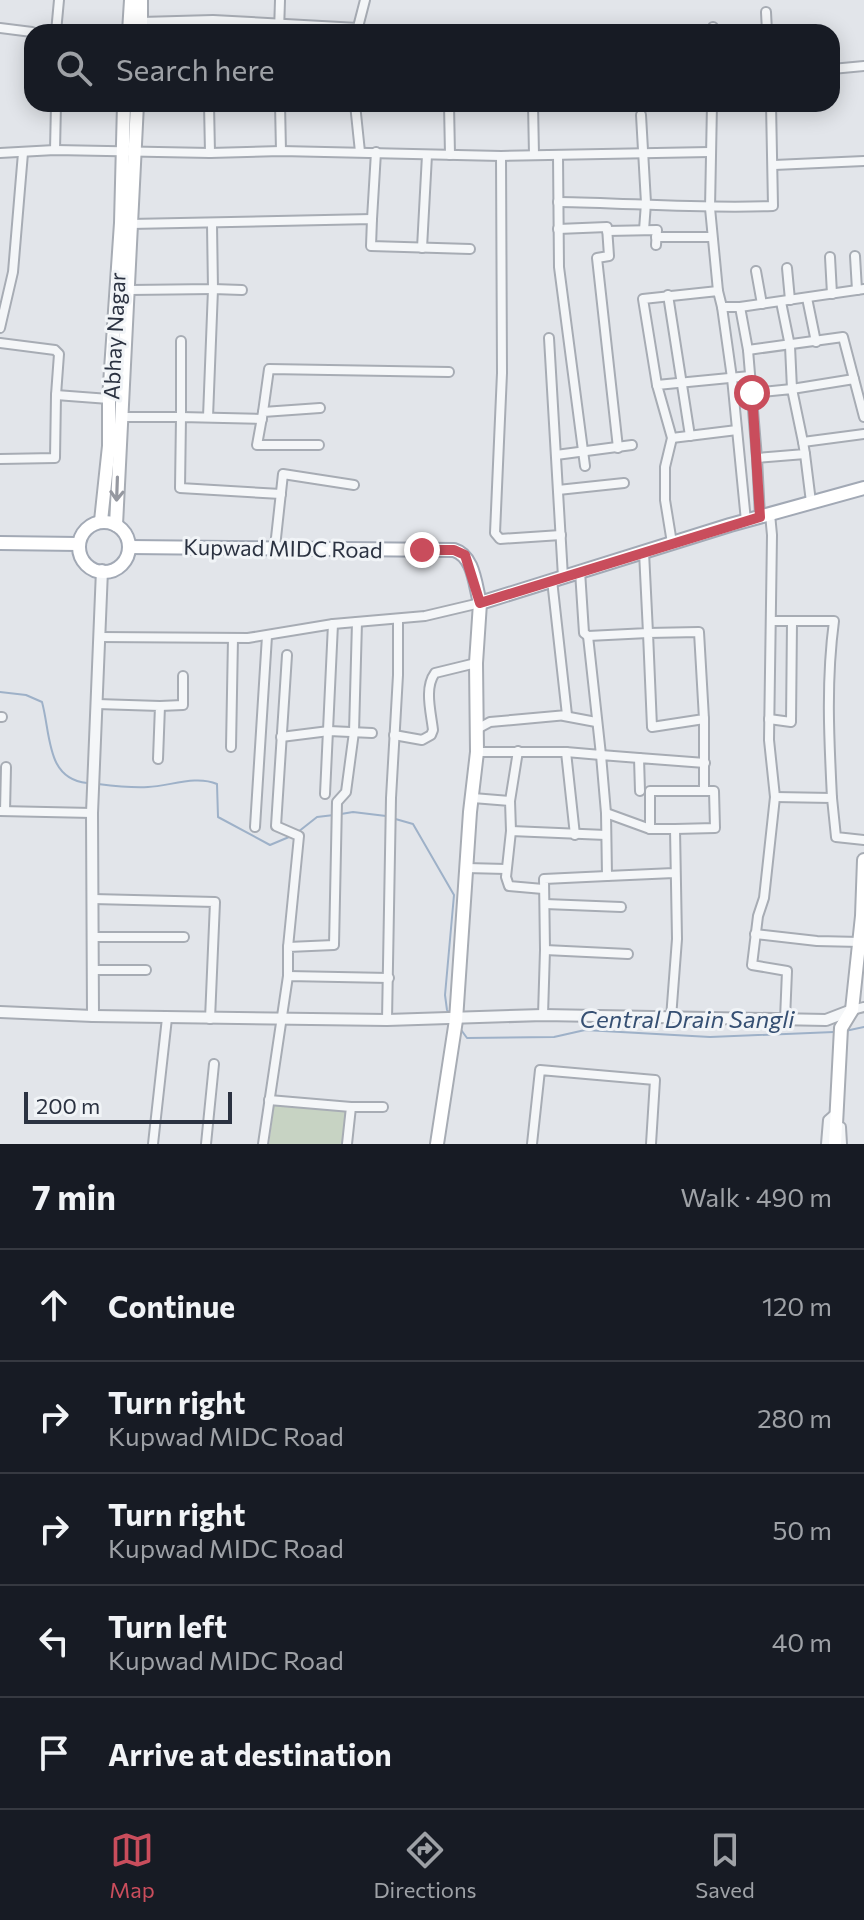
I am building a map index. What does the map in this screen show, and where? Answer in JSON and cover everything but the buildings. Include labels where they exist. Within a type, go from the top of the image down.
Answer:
[{"type":"main road","points":[[130,24],[131,0]]},
{"type":"main road","points":[[141,0],[141,24]]},
{"type":"main road","name":"Abhay Nagar","points":[[101,521],[109,446],[123,112]]},
{"type":"main road","points":[[116,525],[137,112]]},
{"type":"main road","points":[[437,1144],[456,1020],[477,752],[476,663],[480,603],[765,515],[864,488]]},
{"type":"main road","points":[[101,521],[116,525],[125,532],[129,547],[120,567],[106,572],[85,565],[78,544],[84,530],[101,521]]},
{"type":"main road","points":[[0,543],[78,544]]},
{"type":"main road","name":"Kupwad MIDC Road","points":[[129,547],[454,550],[460,551],[468,561],[480,603]]},
{"type":"main road","points":[[835,1144],[841,1028],[858,1008],[864,860]]},
{"type":"street","points":[[57,24],[59,0]]},
{"type":"street","points":[[279,24],[280,0]]},
{"type":"street","points":[[359,24],[365,0]]},
{"type":"street","points":[[766,12],[767,24]]},
{"type":"street","points":[[172,24],[213,20],[246,24]]},
{"type":"street","points":[[0,28],[24,31]]},
{"type":"street","points":[[840,68],[864,66]]},
{"type":"street","points":[[55,150],[56,112]]},
{"type":"street","points":[[209,112],[210,153]]},
{"type":"street","points":[[280,112],[281,151]]},
{"type":"street","points":[[356,112],[360,152]]},
{"type":"street","points":[[449,112],[450,155]]},
{"type":"street","points":[[533,112],[534,155]]},
{"type":"street","points":[[712,112],[710,208],[718,291],[732,378],[746,521]]},
{"type":"street","points":[[558,202],[646,203],[710,208],[773,206],[771,112]]},
{"type":"street","points":[[641,115],[646,203],[644,230]]},
{"type":"street","points":[[0,153],[55,150],[281,151],[501,156],[710,152]]},
{"type":"street","points":[[376,152],[371,246],[470,249]]},
{"type":"street","points":[[0,328],[13,272],[23,153]]},
{"type":"street","points":[[422,248],[427,155]]},
{"type":"street","points":[[558,155],[559,267],[585,466]]},
{"type":"street","points":[[501,156],[502,373],[495,533],[500,539],[561,535]]},
{"type":"street","points":[[774,165],[864,161]]},
{"type":"street","points":[[130,224],[372,219]]},
{"type":"street","points":[[208,417],[212,225]]},
{"type":"street","points":[[558,229],[607,227],[609,256],[597,258],[618,448]]},
{"type":"street","points":[[607,231],[657,230],[656,241],[711,237]]},
{"type":"street","points":[[722,307],[861,290],[855,256]]},
{"type":"street","points":[[830,257],[832,294]]},
{"type":"street","points":[[787,268],[792,389],[811,502]]},
{"type":"street","points":[[756,271],[762,304]]},
{"type":"street","points":[[130,290],[242,290]]},
{"type":"street","points":[[672,543],[665,500],[665,467],[672,438],[657,385],[643,299],[718,291]]},
{"type":"street","points":[[668,295],[690,436]]},
{"type":"street","points":[[807,298],[816,342]]},
{"type":"street","points":[[740,307],[748,350],[765,515],[771,621],[769,740],[775,797],[764,898],[755,934],[752,965],[787,971],[785,1019]]},
{"type":"street","points":[[748,350],[843,337],[858,384],[864,417]]},
{"type":"street","points":[[549,338],[561,535],[558,578],[567,715],[564,716]]},
{"type":"street","points":[[181,341],[180,488],[281,494]]},
{"type":"street","points":[[0,343],[57,351],[59,354],[55,458],[0,459]]},
{"type":"street","points":[[319,445],[257,445],[269,369],[449,372]]},
{"type":"street","points":[[657,385],[750,376]]},
{"type":"street","points":[[752,393],[858,384]]},
{"type":"street","points":[[56,395],[109,399]]},
{"type":"street","points":[[120,417],[262,416],[320,408]]},
{"type":"street","points":[[672,438],[737,430]]},
{"type":"street","points":[[803,442],[864,434]]},
{"type":"street","points":[[556,455],[632,445]]},
{"type":"street","points":[[757,458],[805,454]]},
{"type":"street","points":[[275,547],[283,474],[354,485]]},
{"type":"street","points":[[558,490],[624,483]]},
{"type":"street","points":[[644,552],[652,727],[704,719]]},
{"type":"street","points":[[93,1016],[92,813],[102,570]]},
{"type":"street","points":[[580,571],[583,626],[588,636],[601,755],[607,876]]},
{"type":"street","points":[[99,637],[267,636],[333,624],[425,616],[480,603]]},
{"type":"street","points":[[387,1020],[398,619]]},
{"type":"street","points":[[771,621],[834,621],[828,700],[836,837],[864,840]]},
{"type":"street","points":[[288,947],[334,945],[337,802],[346,792],[354,732],[357,622]]},
{"type":"street","points":[[769,719],[791,722],[792,622]]},
{"type":"street","points":[[325,794],[333,624]]},
{"type":"street","points":[[588,636],[699,632],[704,791]]},
{"type":"street","points":[[255,827],[267,636]]},
{"type":"street","points":[[231,747],[233,638]]},
{"type":"street","points":[[263,1144],[279,1020],[288,976],[299,836],[276,826],[287,655]]},
{"type":"street","points":[[394,735],[422,740],[431,735],[431,678],[435,673],[476,663]]},
{"type":"street","points":[[97,704],[183,705],[183,676]]},
{"type":"street","points":[[158,759],[160,706]]},
{"type":"street","points":[[477,729],[490,722],[564,716],[596,722]]},
{"type":"street","points":[[281,737],[329,731],[372,733]]},
{"type":"street","points":[[518,751],[510,801],[511,831],[506,869],[509,886],[543,889]]},
{"type":"street","points":[[477,752],[566,752],[705,763]]},
{"type":"street","points":[[566,752],[575,835]]},
{"type":"street","points":[[639,758],[640,791]]},
{"type":"street","points":[[6,767],[2,811],[92,813]]},
{"type":"street","points":[[606,813],[650,829],[715,828],[714,791],[650,791],[650,829]]},
{"type":"street","points":[[775,797],[832,798]]},
{"type":"street","points":[[473,798],[510,801]]},
{"type":"street","points":[[671,1018],[677,939],[675,829]]},
{"type":"street","points":[[511,831],[606,835]]},
{"type":"street","points":[[466,868],[506,869]]},
{"type":"street","points":[[543,1015],[544,879],[674,873]]},
{"type":"street","points":[[93,899],[215,902],[210,1019]]},
{"type":"street","points":[[545,904],[621,907]]},
{"type":"street","points":[[755,934],[860,942]]},
{"type":"street","points":[[93,937],[184,937]]},
{"type":"street","points":[[545,950],[628,954]]},
{"type":"street","points":[[93,970],[146,970]]},
{"type":"street","points":[[288,976],[389,978]]},
{"type":"street","points":[[0,1012],[279,1020],[456,1020],[543,1015],[826,1020],[858,1008]]},
{"type":"street","points":[[153,1144],[167,1018]]},
{"type":"street","points":[[206,1144],[214,1064]]},
{"type":"street","points":[[532,1144],[540,1070],[655,1080],[651,1144]]},
{"type":"street","points":[[839,1094],[842,1144]]},
{"type":"street","points":[[269,1100],[383,1107]]},
{"type":"street","points":[[347,1144],[351,1107]]},
{"type":"street","points":[[826,1144],[828,1120],[836,1113]]},
{"type":"green space","points":[[274,1105],[347,1111],[344,1144],[269,1144]]},
{"type":"waterway","name":"Central Drain Sangli","points":[[0,692],[26,695],[42,702],[57,764],[74,780],[87,783]]},
{"type":"waterway","name":"Central Drain Sangli","points":[[98,784],[123,787],[192,781],[217,784],[218,817],[270,845],[289,837]]},
{"type":"waterway","name":"Central Drain Sangli","points":[[341,814],[353,812],[386,816]]},
{"type":"waterway","name":"Central Drain Sangli","points":[[298,832],[317,817],[334,815]]},
{"type":"waterway","name":"Central Drain Sangli","points":[[392,818],[413,824],[454,895],[445,995],[451,1015]]},
{"type":"waterway","name":"Central Drain Sangli","points":[[459,1027],[467,1038],[554,1037],[585,1030],[710,1037],[834,1032]]},
{"type":"waterway","name":"Central Drain Sangli","points":[[845,1031],[864,1027]]},
{"type":"route","points":[[422,550],[454,550],[465,555],[480,603],[760,517],[752,393]]}]
